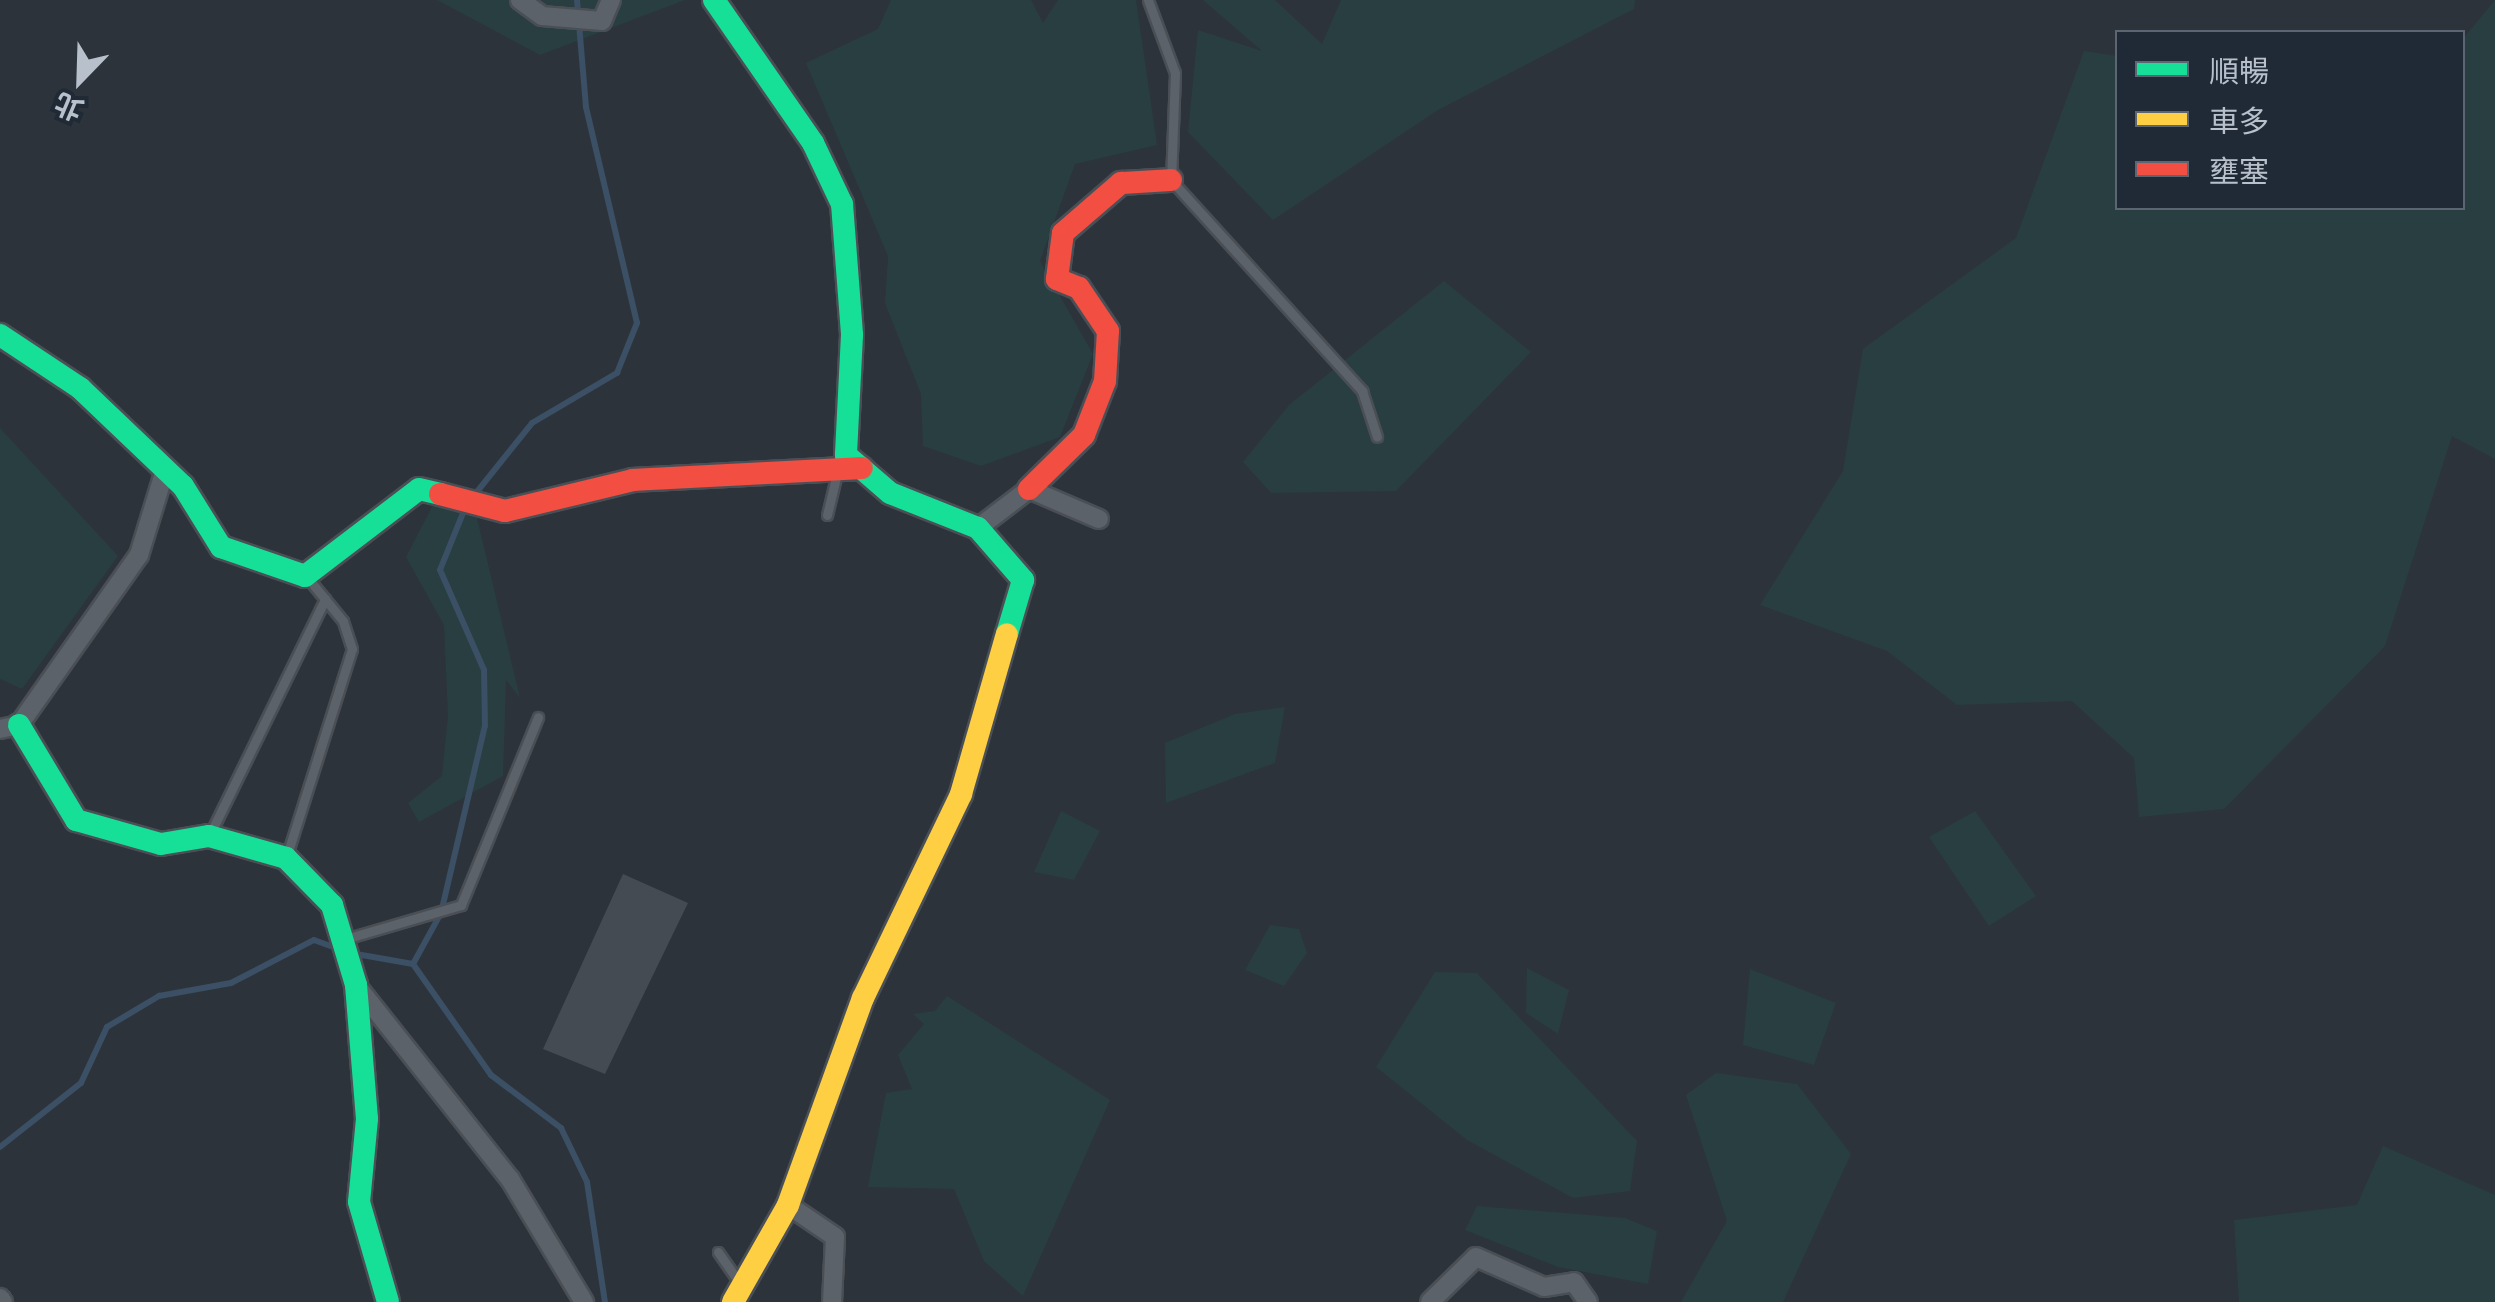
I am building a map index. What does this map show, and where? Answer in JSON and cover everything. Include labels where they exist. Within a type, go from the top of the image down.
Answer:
[{"type":"street","points":[[520,0],[542,16],[602,21],[611,0]]},
{"type":"street","points":[[714,0],[813,143],[842,204],[852,335],[846,454],[890,493],[978,528],[1024,580],[960,794],[863,998],[788,1205],[737,1293]]},
{"type":"street","points":[[978,528],[1029,489],[1084,435],[1105,381],[1108,331],[1079,288],[1057,279],[1064,232],[1121,183],[1171,180]]},
{"type":"street","points":[[0,335],[80,388],[165,470],[221,548],[306,576],[419,488],[505,510],[633,480],[862,468]]},
{"type":"street","points":[[165,470],[138,555],[9,727],[76,820],[161,844],[209,836],[286,858],[332,905],[356,985],[367,1119],[359,1202],[388,1302]]},
{"type":"street","points":[[1029,489],[1098,519]]},
{"type":"street","points":[[356,985],[510,1179],[584,1302]]},
{"type":"street","points":[[788,1205],[835,1238],[832,1302]]},
{"type":"street","points":[[1430,1302],[1476,1257],[1544,1287],[1574,1282],[1588,1302]]},
{"type":"lane","points":[[1148,0],[1176,74],[1171,180],[1362,391],[1377,437]]},
{"type":"lane","points":[[827,516],[838,470]]},
{"type":"lane","points":[[286,858],[352,648],[325,599],[306,576]]},
{"type":"lane","points":[[209,836],[325,599]]},
{"type":"lane","points":[[342,940],[461,905],[538,717]]},
{"type":"lane","points":[[718,1252],[737,1293]]},
{"type":"green space","points":[[437,0],[685,0],[540,55]]},
{"type":"green space","points":[[891,0],[1031,0],[1043,23],[1058,0],[1136,0],[1157,145],[1075,164],[1040,261],[1093,354],[1060,437],[981,466],[923,446],[921,394],[885,303],[888,256],[806,63],[878,29]]},
{"type":"green space","points":[[1203,0],[1275,0],[1322,44],[1341,0],[1635,0],[1634,9],[1438,110],[1273,220],[1188,132],[1198,30],[1262,51]]},
{"type":"green space","points":[[2495,0],[2495,459],[2452,436],[2385,646],[2224,809],[2139,817],[2134,758],[2072,701],[1957,705],[1887,651],[1760,605],[1843,471],[1863,349],[2016,238],[2084,51],[2115,56],[2115,210],[2465,210],[2465,37]]},
{"type":"green space","points":[[1444,281],[1531,352],[1396,491],[1271,493],[1243,462],[1289,405]]},
{"type":"green space","points":[[0,428],[118,556],[22,689],[0,679]]},
{"type":"green space","points":[[433,505],[477,518],[520,698],[506,680],[503,776],[419,822],[408,803],[442,776],[448,716],[444,625],[406,557]]},
{"type":"green space","points":[[1285,707],[1275,763],[1166,803],[1165,743],[1235,714]]},
{"type":"green space","points":[[1061,811],[1100,831],[1074,880],[1034,872]]},
{"type":"green space","points":[[1975,811],[2036,896],[1989,926],[1929,837]]},
{"type":"green space","points":[[1270,925],[1299,929],[1307,953],[1284,986],[1245,970]]},
{"type":"green space","points":[[1527,968],[1569,990],[1558,1034],[1526,1013]]},
{"type":"green space","points":[[1750,969],[1836,1003],[1814,1065],[1743,1045]]},
{"type":"green space","points":[[1435,972],[1477,973],[1637,1141],[1630,1191],[1573,1198],[1467,1140],[1376,1067]]},
{"type":"green space","points":[[947,996],[1110,1100],[1023,1296],[984,1261],[954,1189],[868,1187],[886,1093],[912,1089],[898,1055],[924,1024],[913,1014],[935,1011]]},
{"type":"green space","points":[[1716,1073],[1797,1084],[1851,1154],[1783,1302],[1681,1302],[1727,1221],[1686,1095]]},
{"type":"green space","points":[[2383,1146],[2495,1195],[2495,1302],[2239,1302],[2234,1220],[2357,1205]]},
{"type":"green space","points":[[1477,1206],[1625,1218],[1657,1231],[1648,1284],[1558,1267],[1465,1230]]},
{"type":"building","points":[[623,874],[688,903],[605,1074],[543,1049]]},
{"type":"waterway","points":[[472,498],[532,423],[617,373],[637,323],[586,107],[577,0]]},
{"type":"waterway","points":[[413,964],[441,913],[485,726],[484,670],[440,570],[465,508]]},
{"type":"waterway","points":[[0,1147],[81,1083],[107,1027],[159,996],[231,983],[314,940],[339,949]]},
{"type":"waterway","points":[[356,954],[413,964],[491,1075],[561,1128],[587,1182],[605,1302]]},
{"type":"traffic: fast","points":[[714,0],[813,143],[842,204],[852,335],[846,455],[890,493],[978,528],[1023,580],[1007,634]]},
{"type":"traffic: fast","points":[[0,335],[80,388],[183,486],[221,547],[305,576],[419,489],[440,494]]},
{"type":"traffic: fast","points":[[19,725],[76,820],[161,844],[209,836],[286,858],[332,905],[356,985],[367,1119],[359,1202],[388,1302]]},
{"type":"traffic: slow","points":[[733,1302],[788,1205],[863,998],[961,794],[1007,634]]},
{"type":"traffic: jam","points":[[1029,489],[1084,435],[1105,381],[1108,331],[1079,288],[1057,279],[1063,233],[1121,183],[1171,180]]},
{"type":"traffic: jam","points":[[440,494],[505,511],[633,480],[862,468]]}]
